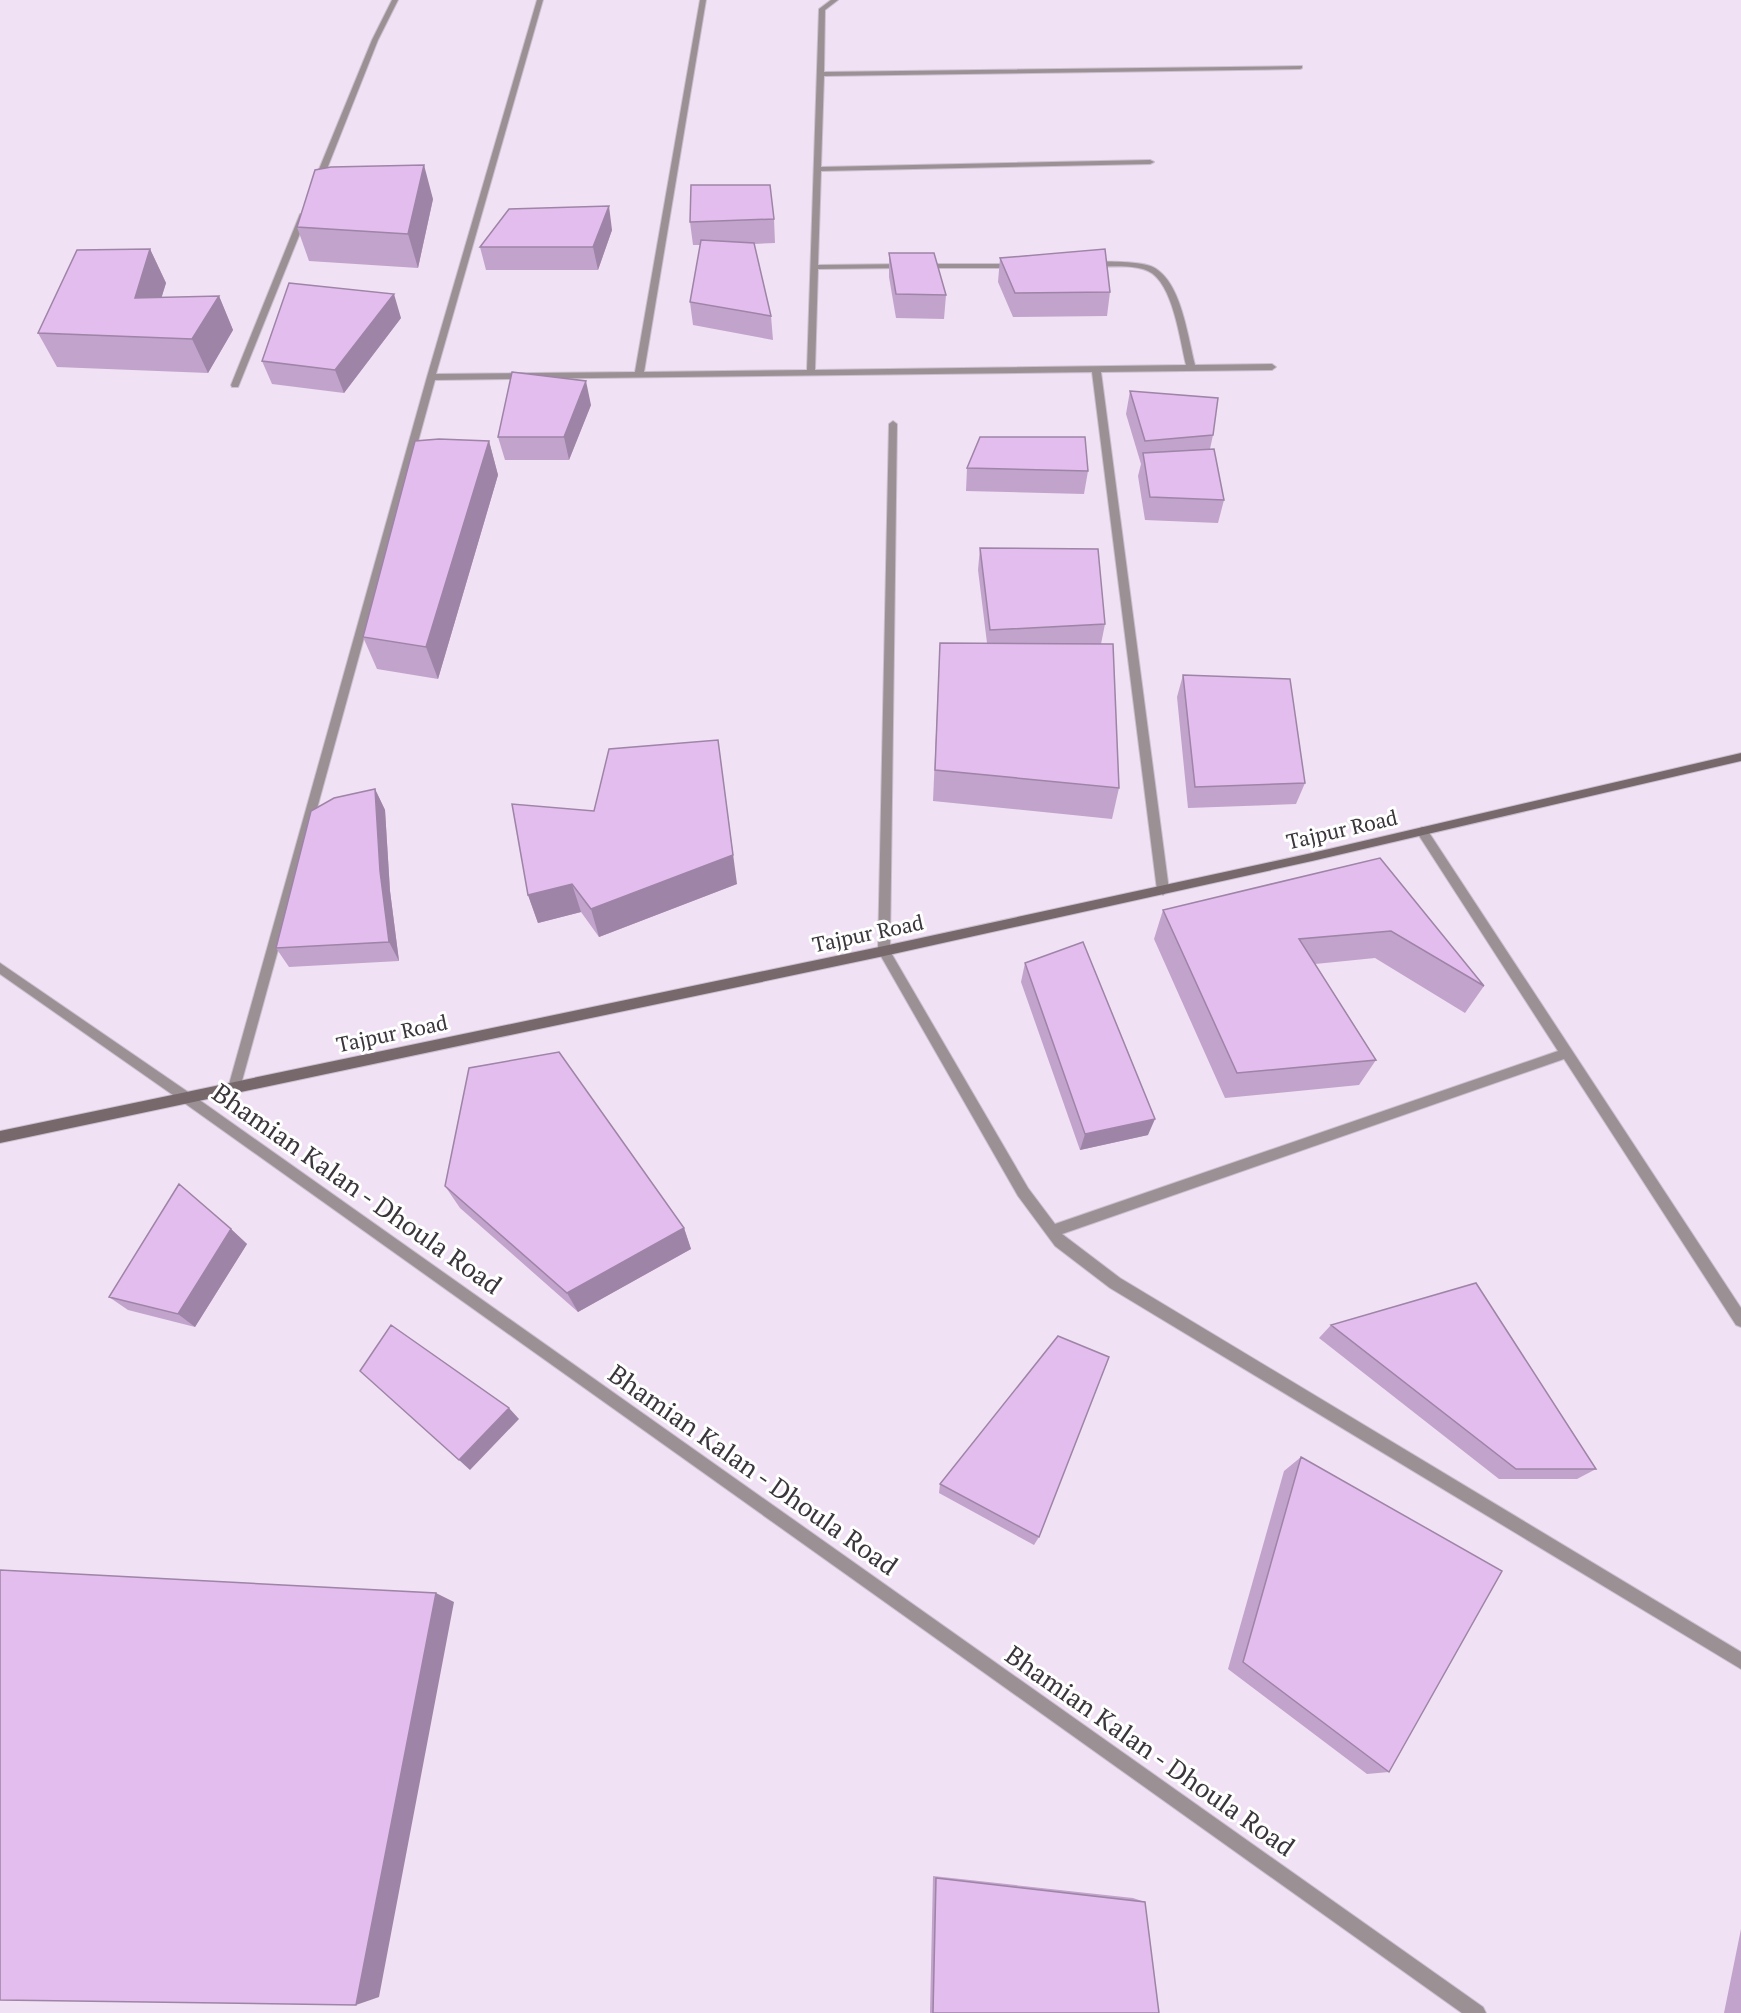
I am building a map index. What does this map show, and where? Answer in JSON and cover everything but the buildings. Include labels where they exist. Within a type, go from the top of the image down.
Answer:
[{"type":"main road","name":"Tajpur Road","points":[[0,1137],[884,951],[1163,890],[1741,757]]},
{"type":"street","points":[[312,196],[375,40],[395,0]]},
{"type":"street","points":[[234,1088],[431,377],[540,0]]},
{"type":"street","points":[[639,375],[703,0]]},
{"type":"street","points":[[811,373],[822,9],[835,0]]},
{"type":"street","points":[[820,74],[1300,67]]},
{"type":"street","points":[[817,169],[1150,162]]},
{"type":"street","points":[[235,385],[307,207]]},
{"type":"street","points":[[1082,265],[1129,265],[1155,271],[1169,286],[1191,368]]},
{"type":"street","points":[[814,267],[1024,266]]},
{"type":"street","points":[[431,377],[1272,367]]},
{"type":"street","points":[[1096,369],[1163,890]]},
{"type":"street","points":[[893,424],[884,951],[1023,1192],[1060,1242],[1115,1283],[1741,1661]]},
{"type":"street","points":[[1422,831],[1741,1320]]},
{"type":"street","name":"Bhamian Kalan - Dhoula Road","points":[[0,968],[1477,2013]]},
{"type":"street","points":[[1053,1231],[1567,1053]]}]
